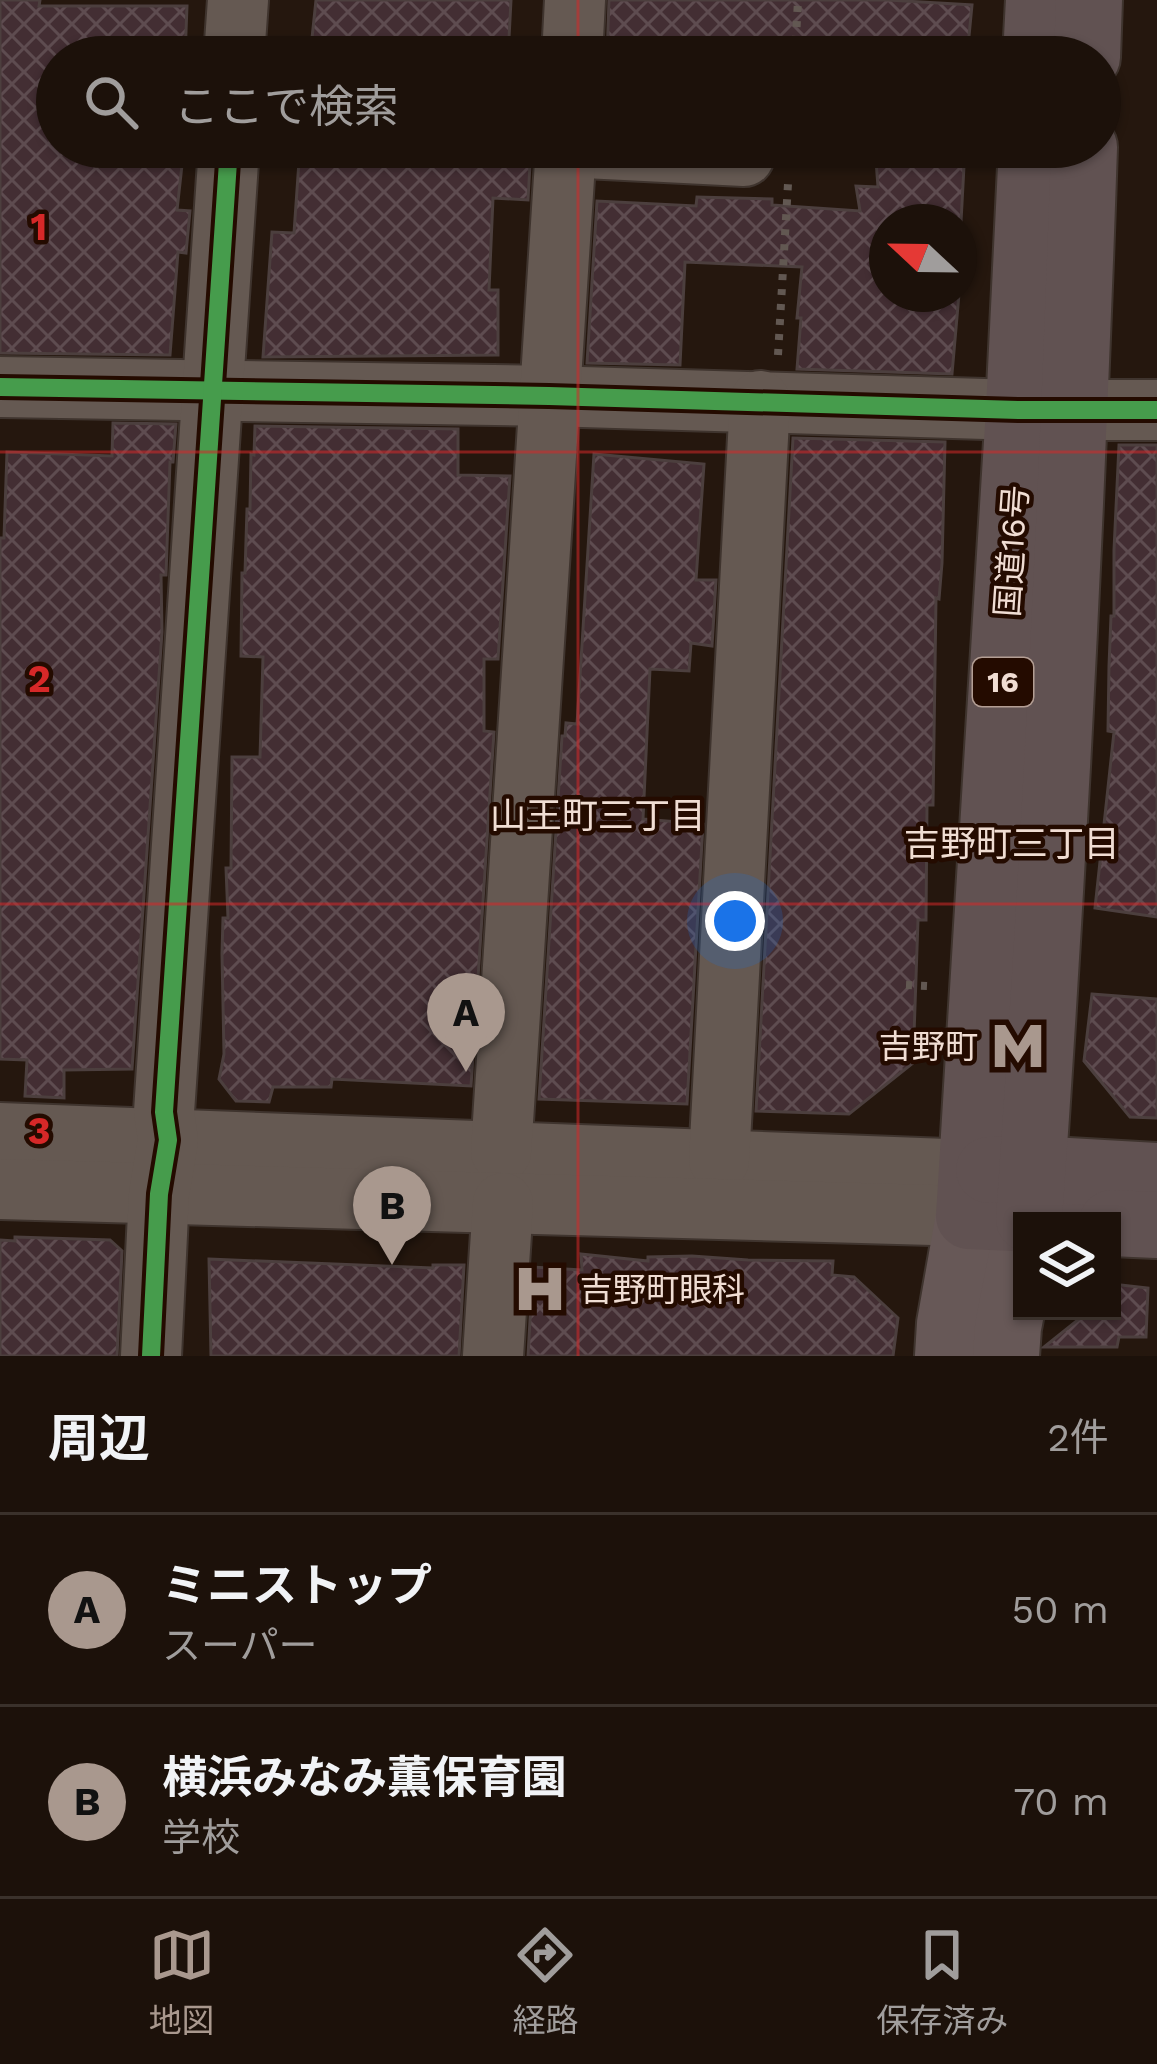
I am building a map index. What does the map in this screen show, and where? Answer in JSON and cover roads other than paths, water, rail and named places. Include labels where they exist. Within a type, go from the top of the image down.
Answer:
[{"type":"highway","points":[[1037,36],[1039,0]]},
{"type":"highway","points":[[1088,36],[1089,0]]},
{"type":"highway","name":"国道16号","points":[[1019,1210],[1047,410],[1033,168]]},
{"type":"highway","name":"国道16号","points":[[1047,410],[1081,168]]},
{"type":"highway","points":[[1019,1210],[1157,1177]]},
{"type":"highway","points":[[1121,1223],[1157,1225]]},
{"type":"main road","points":[[948,1356],[950,1324],[1019,1210]]},
{"type":"main road","points":[[1006,1356],[1019,1210]]},
{"type":"street","points":[[235,36],[238,0]]},
{"type":"street","points":[[573,36],[575,0]]},
{"type":"street","points":[[151,1356],[228,168]]},
{"type":"street","points":[[493,1356],[565,168]]},
{"type":"street","points":[[0,387],[1157,410]]},
{"type":"street","points":[[718,1160],[768,402]]},
{"type":"street","points":[[0,1133],[164,1167]]},
{"type":"street","points":[[502,1178],[718,1160],[1019,1210]]},
{"type":"street","points":[[0,1189],[164,1167],[502,1178],[1019,1210]]},
{"type":"place","name":"吉野町","points":[[1018,1046]]},
{"type":"place","name":"ミニストップ","points":[[466,1072]]},
{"type":"place","name":"横浜みなみ薫保育園","points":[[392,1265]]},
{"type":"place","name":"吉野町眼科","points":[[540,1289]]},
{"type":"district","name":"山王町三丁目","points":[[598,815]]},
{"type":"district","name":"吉野町三丁目","points":[[1012,843]]}]
